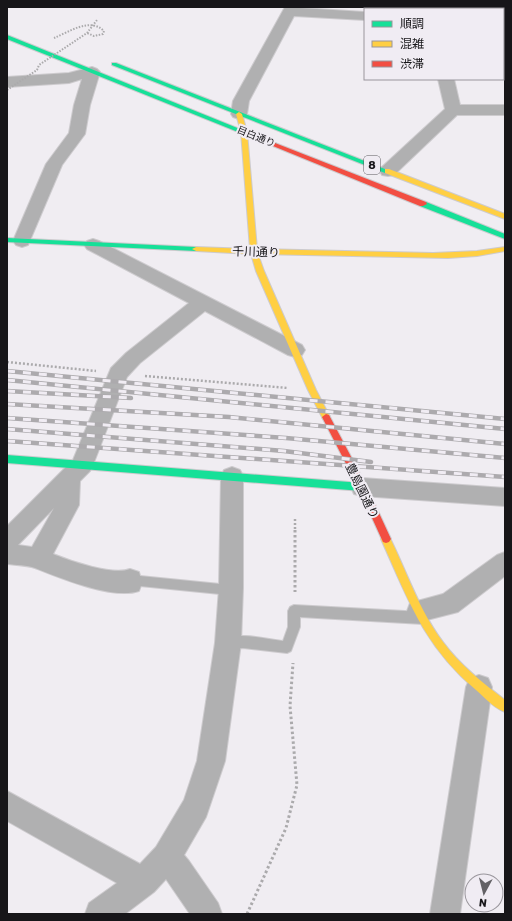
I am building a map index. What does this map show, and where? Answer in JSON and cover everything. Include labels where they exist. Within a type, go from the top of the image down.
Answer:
[{"type":"main road","name":"目白通り","points":[[7,37],[505,237]]},
{"type":"main road","name":"目白通り","points":[[102,59],[505,217]]},
{"type":"main road","name":"豊島園通り","points":[[240,114],[244,132],[254,252],[295,350],[331,429],[362,487],[421,615],[433,637],[456,664],[479,687],[505,707]]},
{"type":"main road","name":"千川通り","points":[[15,240],[254,252],[430,255],[487,253],[505,249]]},
{"type":"main road","points":[[7,459],[76,472],[232,476],[362,487]]},
{"type":"street","points":[[240,114],[241,101],[290,9],[364,16]]},
{"type":"street","points":[[7,82],[69,78],[92,72]]},
{"type":"street","points":[[15,240],[54,164],[77,134],[82,105],[92,72]]},
{"type":"street","points":[[446,80],[453,110]]},
{"type":"street","points":[[388,171],[453,110],[505,110]]},
{"type":"street","points":[[93,245],[295,350]]},
{"type":"street","points":[[38,558],[68,505],[76,472],[118,373],[133,358],[204,302]]},
{"type":"street","points":[[7,541],[76,472]]},
{"type":"street","points":[[100,914],[144,882],[166,857],[196,807],[211,761],[228,643],[232,476]]},
{"type":"street","points":[[362,487],[505,497]]},
{"type":"street","points":[[7,554],[38,558],[47,563],[94,578],[130,583],[130,580]]},
{"type":"street","points":[[421,615],[449,604],[505,562]]},
{"type":"street","points":[[445,914],[479,687]]},
{"type":"street","points":[[7,805],[144,882]]},
{"type":"street","points":[[166,857],[179,871],[207,914]]},
{"type":"lane","points":[[130,580],[230,590]]},
{"type":"lane","points":[[228,643],[243,642],[287,647],[294,626],[294,611],[421,615]]},
{"type":"path","points":[[7,90],[37,70],[39,65],[87,33],[97,20]]},
{"type":"path","points":[[52,39],[88,24],[101,28],[104,31],[103,34],[99,35],[87,33]]},
{"type":"path","points":[[7,362],[288,388]]},
{"type":"path","points":[[294,611],[295,519]]},
{"type":"path","points":[[247,914],[286,828],[296,785],[290,706],[294,654],[287,647]]},
{"type":"railway","points":[[7,371],[505,419]]},
{"type":"railway","points":[[7,380],[505,429]]},
{"type":"railway","points":[[7,391],[131,398]]},
{"type":"railway","points":[[7,404],[229,417],[505,444]]},
{"type":"railway","points":[[7,418],[286,438],[505,458]]},
{"type":"railway","points":[[7,429],[284,451],[371,462]]},
{"type":"railway","points":[[7,441],[505,477]]},
{"type":"traffic: fast","points":[[7,37],[275,145]]},
{"type":"traffic: fast","points":[[114,64],[387,171]]},
{"type":"traffic: fast","points":[[423,204],[505,237]]},
{"type":"traffic: fast","points":[[7,240],[196,249]]},
{"type":"traffic: fast","points":[[7,459],[362,487]]},
{"type":"traffic: slow","points":[[239,114],[244,132],[254,252],[260,271],[312,390],[326,417]]},
{"type":"traffic: slow","points":[[387,171],[505,217]]},
{"type":"traffic: slow","points":[[196,249],[390,255],[462,254],[491,252],[505,249]]},
{"type":"traffic: slow","points":[[386,539],[419,613],[440,646],[466,674],[505,707]]},
{"type":"traffic: jam","points":[[275,145],[423,204]]},
{"type":"traffic: jam","points":[[326,417],[362,487],[386,539]]}]
